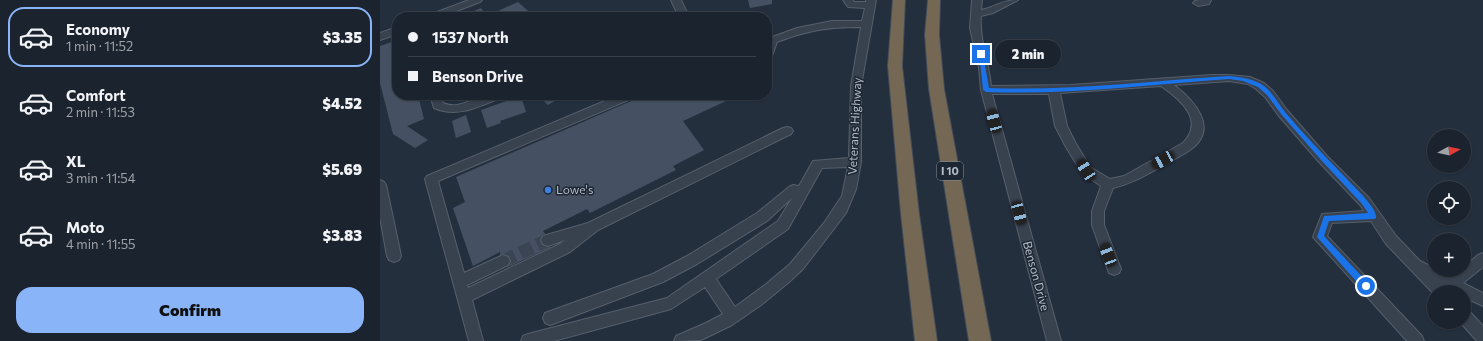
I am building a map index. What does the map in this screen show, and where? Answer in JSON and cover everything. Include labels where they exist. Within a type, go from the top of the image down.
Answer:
[{"type":"highway","points":[[899,0],[895,66],[926,341]]},
{"type":"highway","name":"I 10","points":[[934,0],[932,21],[933,70],[952,187],[980,341]]},
{"type":"street","points":[[445,12],[477,0]]},
{"type":"street","points":[[676,0],[682,12]]},
{"type":"street","points":[[848,0],[852,5],[871,3]]},
{"type":"street","name":"Benson Drive","points":[[977,0],[975,28],[984,68],[986,90],[1054,341]]},
{"type":"street","points":[[975,14],[990,11],[1013,0]]},
{"type":"street","name":"Veterans Highway","points":[[681,341],[692,338],[733,316],[779,282],[796,267],[833,222],[845,203],[850,189],[855,162],[855,88],[871,3]]},
{"type":"street","points":[[772,40],[800,30],[832,24],[867,24]]},
{"type":"street","points":[[380,37],[392,32]]},
{"type":"street","points":[[772,55],[778,53]]},
{"type":"street","points":[[986,90],[1054,90],[1229,78],[1244,80],[1260,86],[1269,94],[1283,113],[1323,159],[1365,202],[1391,240],[1413,264],[1442,285]]},
{"type":"street","points":[[1054,90],[1061,126],[1070,144],[1086,170],[1108,184],[1127,180],[1187,146],[1193,142],[1197,136],[1198,122],[1191,107],[1178,92],[1163,82]]},
{"type":"street","points":[[436,100],[438,105],[449,109],[465,107],[483,100]]},
{"type":"street","points":[[476,341],[431,179],[617,100]]},
{"type":"street","points":[[548,240],[593,226],[787,131]]},
{"type":"street","points":[[528,341],[671,303],[782,225],[816,166],[855,162]]},
{"type":"street","points":[[1108,184],[1098,211],[1098,225],[1114,269]]},
{"type":"street","points":[[380,185],[394,256]]},
{"type":"street","points":[[550,318],[658,278],[692,260],[762,217],[793,190],[802,192]]},
{"type":"street","points":[[1374,216],[1327,218],[1320,237],[1417,341]]},
{"type":"street","points":[[464,297],[565,248],[593,226]]},
{"type":"street","points":[[1451,285],[1477,271],[1483,259]]},
{"type":"street","points":[[459,282],[503,261]]},
{"type":"street","points":[[707,278],[733,316]]},
{"type":"street","points":[[1471,296],[1483,300]]},
{"type":"street","points":[[1471,324],[1483,337]]},
{"type":"building","points":[[748,0],[772,0],[772,4],[750,8]]},
{"type":"building","points":[[518,2],[529,12],[496,12]]},
{"type":"building","points":[[481,8],[484,12],[472,12]]},
{"type":"building","points":[[392,42],[392,100],[419,100],[424,119],[407,126],[428,140],[415,148],[393,134],[380,83],[380,46]]},
{"type":"building","points":[[510,100],[522,100],[526,112],[500,121],[501,123],[487,128],[481,110]]},
{"type":"building","points":[[542,100],[556,100],[548,105]]},
{"type":"building","name":"Lowe's","points":[[633,100],[728,100],[683,121],[704,150],[673,166],[676,170],[590,213],[587,209],[543,231],[545,234],[542,235],[540,241],[542,245],[551,247],[506,268],[509,266],[511,260],[509,256],[504,254],[500,255],[500,252],[473,266],[453,208],[465,202],[456,177]]},
{"type":"building","points":[[466,115],[471,132],[456,138],[452,121]]},
{"type":"tunnel","points":[[503,261],[548,240]]},
{"type":"place","name":"Lowe's","points":[[548,190]]},
{"type":"route","points":[[981,54],[986,90],[1054,90],[1212,78],[1237,78],[1260,86],[1269,94],[1283,113],[1323,159],[1365,202],[1374,216],[1327,218],[1320,237],[1366,286]]}]
